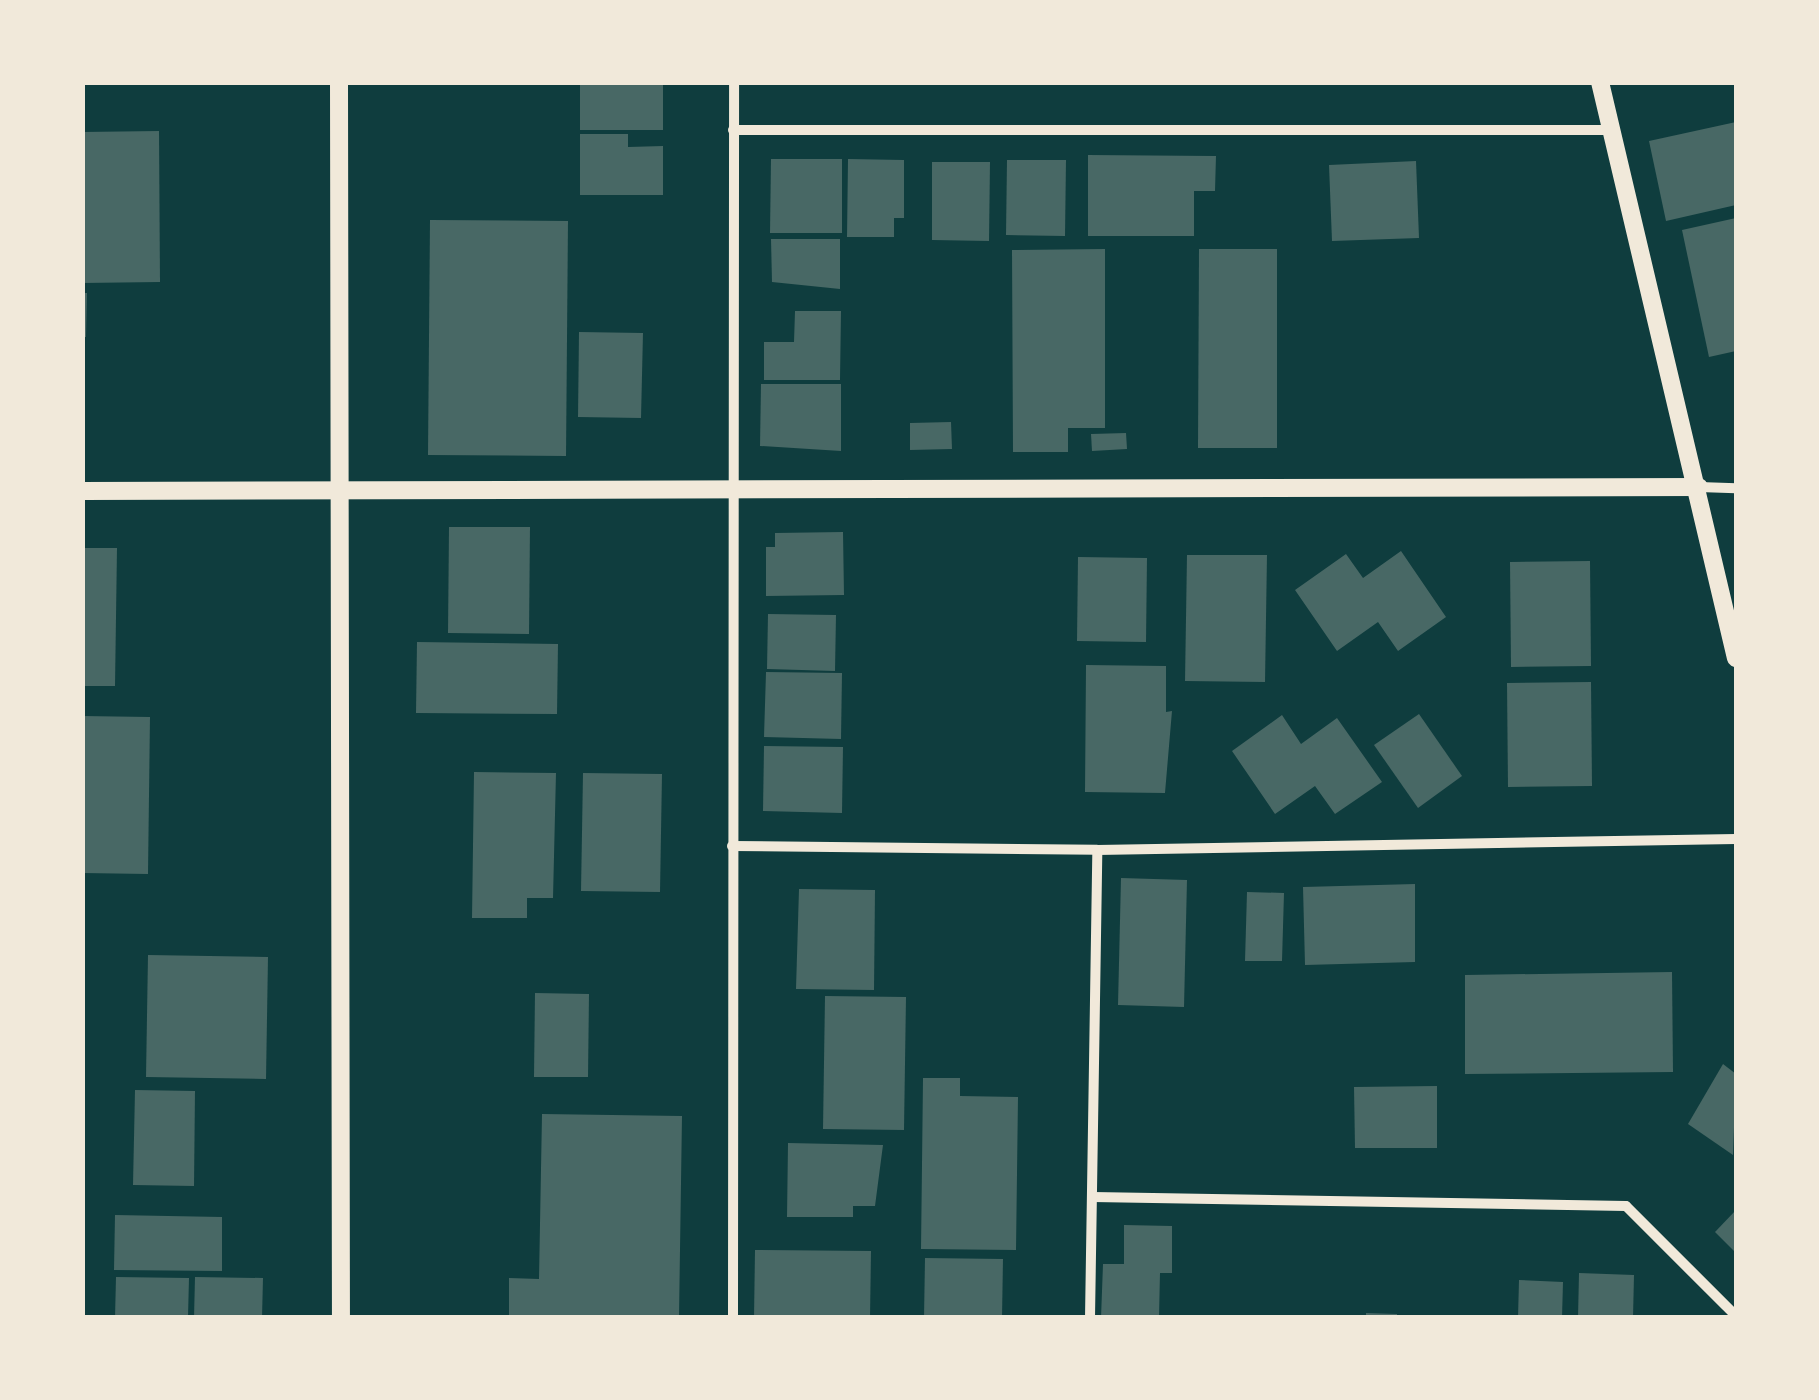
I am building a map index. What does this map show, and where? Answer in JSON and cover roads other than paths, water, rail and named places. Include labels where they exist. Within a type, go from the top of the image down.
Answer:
[{"type":"street","points":[[338,82],[341,1318]]},
{"type":"street","points":[[733,1318],[730,492],[734,82]]},
{"type":"street","points":[[1600,82],[1700,487],[1736,658]]},
{"type":"street","points":[[733,130],[1612,130]]},
{"type":"street","points":[[82,491],[1736,488]]},
{"type":"street","points":[[732,846],[1097,850],[1736,839]]},
{"type":"street","points":[[1090,1318],[1097,850]]},
{"type":"street","points":[[1092,1197],[1626,1206],[1736,1316]]}]
